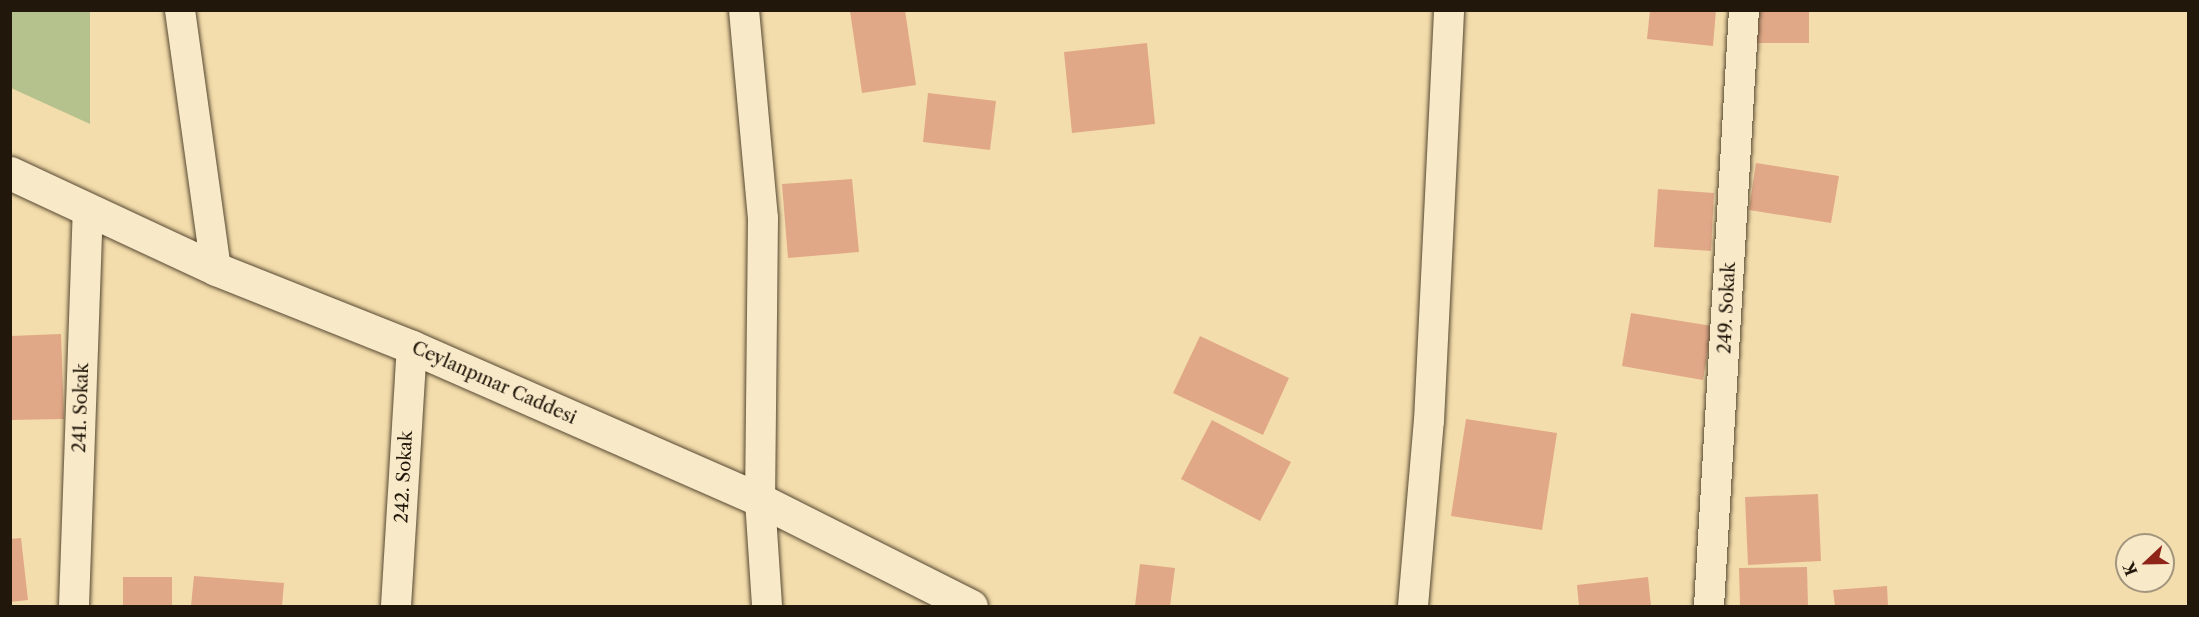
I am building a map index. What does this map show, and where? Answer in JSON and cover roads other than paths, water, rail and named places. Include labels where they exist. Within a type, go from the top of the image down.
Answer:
[{"type":"main road","name":"Ceylanpınar Caddesi","points":[[10,173],[216,269],[412,347],[760,500],[971,606]]},
{"type":"street","points":[[180,10],[216,269]]},
{"type":"street","points":[[744,10],[763,218],[760,500],[767,606]]},
{"type":"street","points":[[1413,606],[1429,421],[1449,10]]},
{"type":"street","name":"249. Sokak","points":[[1709,606],[1744,10]]},
{"type":"street","name":"241. Sokak","points":[[74,606],[88,209]]},
{"type":"street","name":"242. Sokak","points":[[396,606],[412,347]]}]
